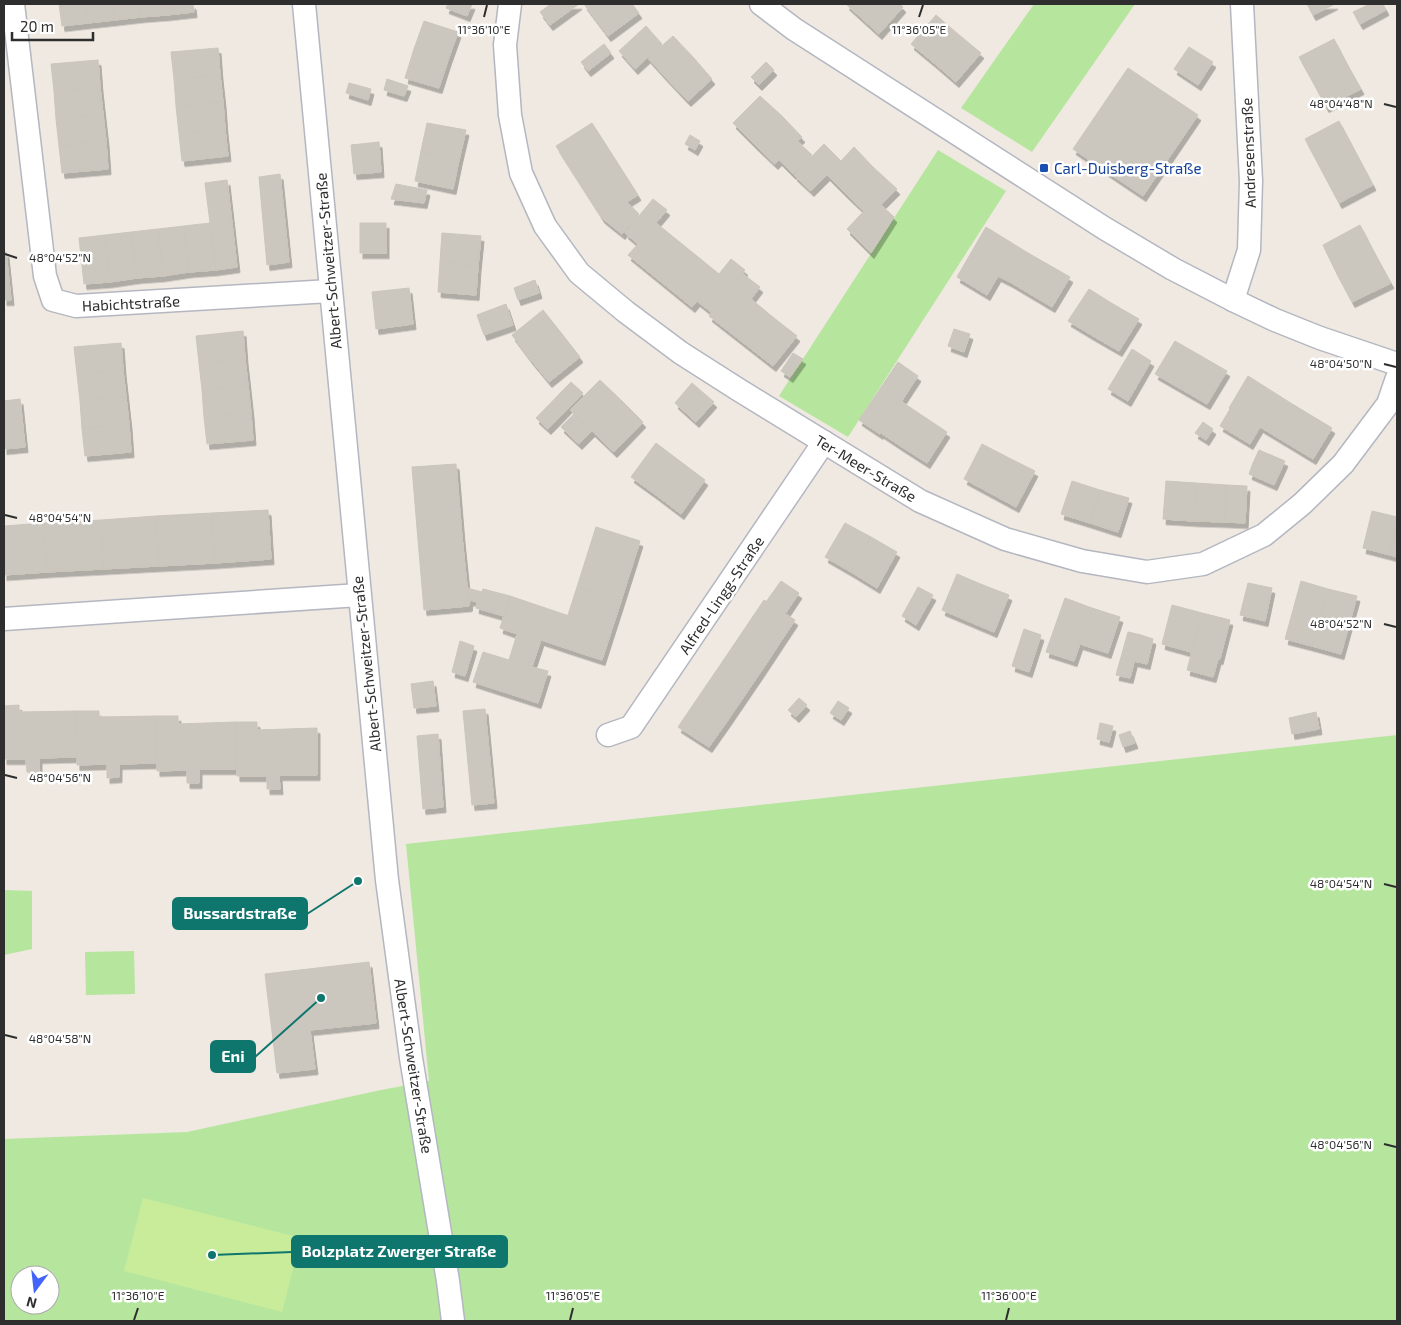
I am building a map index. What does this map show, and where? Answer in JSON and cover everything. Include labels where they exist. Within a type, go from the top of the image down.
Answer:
[{"type":"street","name":"Habichtstraße","points":[[13,4],[45,276],[53,300],[76,306],[330,291]]},
{"type":"street","name":"Albert-Schweitzer-Straße","points":[[304,4],[387,880],[410,1058],[454,1321]]},
{"type":"street","name":"Ter-Meer-Straße","points":[[510,4],[505,45],[510,115],[522,173],[545,226],[579,273],[626,312],[681,353],[920,501],[1005,539],[1082,561],[1147,572],[1203,564],[1264,535],[1302,504],[1343,464],[1388,404],[1397,378]]},
{"type":"street","points":[[761,4],[794,29],[1104,228],[1173,269],[1275,320],[1320,338],[1397,364]]},
{"type":"street","name":"Andresenstraße","points":[[1233,300],[1249,250],[1251,181],[1242,4]]},
{"type":"street","name":"Alfred-Lingg-Straße","points":[[608,735],[631,726],[824,442]]},
{"type":"street","points":[[4,619],[359,595]]},
{"type":"green space","points":[[1034,4],[1135,4],[1032,152],[961,108]]},
{"type":"green space","points":[[938,150],[1006,191],[848,437],[779,396]]},
{"type":"green space","points":[[1397,735],[1397,1321],[4,1321],[4,1139],[187,1132],[429,1081],[406,844]]},
{"type":"green space","points":[[4,890],[32,891],[32,949],[4,955]]},
{"type":"green space","points":[[134,951],[135,994],[86,995],[85,952]]},
{"type":"green space","points":[[143,1198],[301,1238],[282,1312],[124,1271]]},
{"type":"building","points":[[59,4],[86,4],[88,23],[62,26]]},
{"type":"building","points":[[86,4],[113,4],[115,20],[88,23]]},
{"type":"building","points":[[113,4],[140,4],[141,17],[115,20]]},
{"type":"building","points":[[140,4],[166,4],[167,15],[141,17]]},
{"type":"building","points":[[166,4],[193,4],[194,12],[167,15]]},
{"type":"building","points":[[448,4],[472,4],[467,16],[446,8]]},
{"type":"building","points":[[551,4],[579,4],[550,25],[540,12]]},
{"type":"building","points":[[584,4],[632,4],[639,13],[608,36]]},
{"type":"building","points":[[846,4],[866,4],[857,14]]},
{"type":"building","points":[[866,4],[900,4],[903,7],[879,34],[857,14]]},
{"type":"building","points":[[1307,4],[1335,4],[1313,15]]},
{"type":"building","points":[[1370,4],[1383,4],[1386,10],[1360,24],[1353,12]]},
{"type":"building","points":[[936,15],[958,34],[934,63],[911,44]]},
{"type":"building","points":[[424,21],[458,32],[448,60],[414,49]]},
{"type":"building","points":[[646,26],[662,44],[635,69],[619,51]]},
{"type":"building","points":[[958,34],[981,53],[956,82],[934,63]]},
{"type":"building","points":[[673,36],[693,57],[668,80],[648,58]]},
{"type":"building","points":[[1334,39],[1347,64],[1313,82],[1299,57]]},
{"type":"building","points":[[604,44],[611,53],[588,71],[581,62]]},
{"type":"building","points":[[1189,47],[1213,62],[1198,85],[1174,69]]},
{"type":"building","points":[[218,48],[220,75],[174,79],[171,52]]},
{"type":"building","points":[[414,49],[448,60],[439,88],[405,78]]},
{"type":"building","points":[[693,57],[712,79],[688,101],[668,80]]},
{"type":"building","points":[[98,60],[100,87],[54,91],[51,64]]},
{"type":"building","points":[[766,62],[774,70],[759,85],[751,77]]},
{"type":"building","points":[[1347,64],[1361,89],[1326,107],[1313,82]]},
{"type":"building","points":[[1128,68],[1198,115],[1143,196],[1073,149]]},
{"type":"building","points":[[220,75],[223,102],[176,106],[174,79]]},
{"type":"building","points":[[387,79],[408,86],[404,96],[384,90]]},
{"type":"building","points":[[349,83],[371,89],[368,100],[346,93]]},
{"type":"building","points":[[100,87],[103,114],[56,119],[54,91]]},
{"type":"building","points":[[760,96],[782,116],[754,144],[733,123]]},
{"type":"building","points":[[223,102],[225,129],[179,134],[176,106]]},
{"type":"building","points":[[103,114],[106,141],[59,146],[56,119]]},
{"type":"building","points":[[782,116],[802,137],[797,141],[812,155],[793,174],[779,160],[775,164],[754,144]]},
{"type":"building","points":[[1339,121],[1356,153],[1322,171],[1305,139]]},
{"type":"building","points":[[427,123],[466,130],[459,160],[421,151]]},
{"type":"building","points":[[592,123],[615,159],[579,182],[556,146]]},
{"type":"building","points":[[225,129],[228,156],[182,161],[179,134]]},
{"type":"building","points":[[690,135],[700,141],[695,150],[685,144]]},
{"type":"building","points":[[106,141],[108,169],[62,173],[59,146]]},
{"type":"building","points":[[379,142],[381,172],[354,174],[351,145]]},
{"type":"building","points":[[824,144],[841,161],[854,147],[873,167],[846,194],[827,175],[811,191],[794,175]]},
{"type":"building","points":[[421,151],[459,160],[453,189],[415,181]]},
{"type":"building","points":[[1356,153],[1373,185],[1339,203],[1322,171]]},
{"type":"building","points":[[615,159],[638,195],[627,202],[639,214],[622,234],[602,218],[579,182]]},
{"type":"building","points":[[873,167],[897,189],[881,205],[894,217],[871,253],[847,229],[864,211],[846,194]]},
{"type":"building","points":[[280,174],[289,262],[267,265],[259,177]]},
{"type":"building","points":[[227,180],[237,267],[216,270],[205,183]]},
{"type":"building","points":[[396,184],[427,190],[424,203],[391,199]]},
{"type":"building","points":[[653,199],[667,210],[656,223],[687,248],[660,281],[628,255],[638,244],[625,233]]},
{"type":"building","points":[[210,223],[216,270],[189,272],[184,226]]},
{"type":"building","points":[[360,223],[386,223],[386,253],[360,253]]},
{"type":"building","points":[[1360,225],[1375,254],[1337,274],[1323,245]]},
{"type":"building","points":[[184,226],[189,272],[163,276],[158,229]]},
{"type":"building","points":[[986,227],[1028,253],[1010,282],[998,276],[987,295],[957,277]]},
{"type":"building","points":[[158,229],[163,276],[137,278],[131,232]]},
{"type":"building","points":[[131,232],[137,278],[110,282],[105,235]]},
{"type":"building","points":[[442,233],[481,236],[478,266],[440,262]]},
{"type":"building","points":[[105,235],[110,282],[84,284],[79,238]]},
{"type":"building","points":[[687,248],[719,274],[731,259],[745,270],[711,312],[697,301],[692,307],[660,281]]},
{"type":"building","points":[[4,252],[6,252],[11,300],[4,300]]},
{"type":"building","points":[[1028,253],[1070,277],[1052,307],[1010,282]]},
{"type":"building","points":[[1375,254],[1391,283],[1352,302],[1337,274]]},
{"type":"building","points":[[440,262],[478,266],[476,295],[438,292]]},
{"type":"building","points":[[743,274],[760,287],[751,299],[774,318],[750,348],[709,316]]},
{"type":"building","points":[[535,280],[539,293],[518,300],[514,288]]},
{"type":"building","points":[[409,288],[413,324],[376,329],[372,292]]},
{"type":"building","points":[[1089,289],[1113,304],[1093,336],[1068,321]]},
{"type":"building","points":[[506,304],[513,325],[484,335],[477,315]]},
{"type":"building","points":[[1113,304],[1139,319],[1119,351],[1093,336]]},
{"type":"building","points":[[543,310],[562,334],[530,359],[512,335]]},
{"type":"building","points":[[774,318],[797,336],[773,366],[750,348]]},
{"type":"building","points":[[954,329],[970,334],[964,352],[948,346]]},
{"type":"building","points":[[243,331],[245,359],[199,363],[196,336]]},
{"type":"building","points":[[562,334],[580,357],[549,382],[530,359]]},
{"type":"building","points":[[1175,341],[1201,356],[1181,389],[1155,374]]},
{"type":"building","points":[[121,343],[123,370],[77,374],[74,347]]},
{"type":"building","points":[[1132,349],[1151,361],[1128,401],[1108,389]]},
{"type":"building","points":[[793,353],[803,359],[790,377],[781,371]]},
{"type":"building","points":[[1201,356],[1227,371],[1207,404],[1181,389]]},
{"type":"building","points":[[245,359],[248,385],[202,390],[199,363]]},
{"type":"building","points":[[898,362],[918,376],[901,402],[899,400],[878,431],[880,434],[859,420]]},
{"type":"building","points":[[123,370],[126,397],[80,401],[77,374]]},
{"type":"building","points":[[1248,376],[1289,402],[1270,433],[1260,427],[1250,444],[1220,426]]},
{"type":"building","points":[[600,380],[622,401],[592,431],[570,410]]},
{"type":"building","points":[[571,382],[583,393],[548,429],[536,418]]},
{"type":"building","points":[[692,383],[714,402],[696,422],[675,403]]},
{"type":"building","points":[[248,385],[251,413],[204,417],[202,390]]},
{"type":"building","points":[[126,397],[129,424],[82,429],[80,401]]},
{"type":"building","points":[[20,399],[25,447],[4,449],[4,401]]},
{"type":"building","points":[[899,400],[923,416],[902,447],[878,431]]},
{"type":"building","points":[[622,401],[643,422],[614,452],[592,431]]},
{"type":"building","points":[[1289,402],[1332,428],[1313,459],[1270,433]]},
{"type":"building","points":[[251,413],[253,440],[207,444],[204,417]]},
{"type":"building","points":[[574,414],[592,431],[579,444],[561,427]]},
{"type":"building","points":[[923,416],[947,432],[927,463],[902,447]]},
{"type":"building","points":[[1203,422],[1213,429],[1206,440],[1195,433]]},
{"type":"building","points":[[129,424],[131,452],[85,456],[82,429]]},
{"type":"building","points":[[656,443],[681,462],[656,495],[631,477]]},
{"type":"building","points":[[982,444],[1009,458],[990,493],[964,479]]},
{"type":"building","points":[[1259,450],[1285,461],[1279,474],[1253,463]]},
{"type":"building","points":[[1009,458],[1035,471],[1016,507],[990,493]]},
{"type":"building","points":[[681,462],[705,480],[681,514],[656,495]]},
{"type":"building","points":[[1253,463],[1279,474],[1274,485],[1249,474]]},
{"type":"building","points":[[456,464],[462,537],[418,540],[412,467]]},
{"type":"building","points":[[1072,481],[1100,490],[1090,523],[1061,514]]},
{"type":"building","points":[[1166,481],[1196,483],[1194,521],[1163,519]]},
{"type":"building","points":[[1196,483],[1226,485],[1225,522],[1194,521]]},
{"type":"building","points":[[1226,485],[1247,486],[1245,523],[1225,522]]},
{"type":"building","points":[[1100,490],[1129,498],[1118,532],[1090,523]]},
{"type":"building","points":[[268,510],[271,559],[215,563],[212,513]]},
{"type":"building","points":[[1372,511],[1397,517],[1390,555],[1363,548]]},
{"type":"building","points":[[212,513],[215,563],[159,566],[156,516]]},
{"type":"building","points":[[156,516],[159,566],[103,569],[101,520]]},
{"type":"building","points":[[101,520],[103,569],[47,572],[44,523]]},
{"type":"building","points":[[44,523],[47,572],[4,575],[4,526]]},
{"type":"building","points":[[845,523],[871,537],[851,572],[825,557]]},
{"type":"building","points":[[1397,525],[1397,557],[1390,555]]},
{"type":"building","points":[[596,527],[640,541],[621,601],[577,587]]},
{"type":"building","points":[[462,537],[469,606],[424,610],[418,540]]},
{"type":"building","points":[[871,537],[897,552],[877,588],[851,572]]},
{"type":"building","points":[[957,574],[983,585],[968,621],[942,610]]},
{"type":"building","points":[[781,581],[799,593],[785,614],[766,602]]},
{"type":"building","points":[[1301,581],[1328,589],[1312,646],[1285,639]]},
{"type":"building","points":[[1248,583],[1272,588],[1265,621],[1240,615]]},
{"type":"building","points":[[983,585],[1009,595],[994,632],[968,621]]},
{"type":"building","points":[[577,587],[621,601],[602,660],[565,648],[575,618],[568,615]]},
{"type":"building","points":[[918,587],[933,595],[916,625],[902,616]]},
{"type":"building","points":[[467,588],[482,592],[483,589],[510,596],[504,616],[476,608],[477,602],[470,600],[469,606]]},
{"type":"building","points":[[1328,589],[1357,596],[1341,654],[1312,646]]},
{"type":"building","points":[[510,596],[575,618],[565,648],[541,640],[532,667],[548,671],[538,703],[473,682],[483,652],[509,660],[517,634],[500,628]]},
{"type":"building","points":[[1065,598],[1092,608],[1074,661],[1046,652]]},
{"type":"building","points":[[764,600],[795,620],[762,670],[731,649]]},
{"type":"building","points":[[1172,605],[1202,613],[1191,652],[1162,644]]},
{"type":"building","points":[[1092,608],[1120,617],[1108,653],[1080,644]]},
{"type":"building","points":[[1202,613],[1230,620],[1220,659],[1218,659],[1213,677],[1187,670]]},
{"type":"building","points":[[1024,629],[1041,635],[1029,672],[1012,666]]},
{"type":"building","points":[[1128,632],[1141,635],[1130,678],[1116,675]]},
{"type":"building","points":[[1141,635],[1153,639],[1147,664],[1134,661]]},
{"type":"building","points":[[460,641],[474,646],[465,676],[452,672]]},
{"type":"building","points":[[731,649],[762,670],[728,720],[697,699]]},
{"type":"building","points":[[433,681],[436,706],[414,708],[411,684]]},
{"type":"building","points":[[799,698],[807,705],[796,717],[788,710]]},
{"type":"building","points":[[697,699],[728,720],[709,747],[678,727]]},
{"type":"building","points":[[838,701],[849,708],[841,720],[830,713]]},
{"type":"building","points":[[19,705],[19,712],[76,711],[77,757],[39,758],[39,772],[27,772],[26,759],[4,759],[4,706]]},
{"type":"building","points":[[485,709],[494,803],[472,805],[463,711]]},
{"type":"building","points":[[76,711],[99,711],[99,717],[156,716],[157,763],[119,764],[119,777],[107,778],[107,764],[77,765]]},
{"type":"building","points":[[1316,712],[1319,729],[1292,734],[1289,718]]},
{"type":"building","points":[[156,716],[178,716],[178,724],[236,722],[237,769],[199,769],[199,783],[187,783],[187,770],[157,771]]},
{"type":"building","points":[[236,722],[257,722],[257,730],[317,728],[317,775],[279,775],[280,789],[267,789],[267,776],[237,776]]},
{"type":"building","points":[[1100,723],[1113,726],[1109,742],[1097,739]]},
{"type":"building","points":[[1130,731],[1135,743],[1123,747],[1119,735]]},
{"type":"building","points":[[438,734],[443,807],[423,809],[417,736]]},
{"type":"building","points":[[369,962],[376,1023],[310,1030],[315,1069],[277,1073],[265,974]]},
{"type":"place","name":"Carl-Duisberg-Straße","points":[[1044,168]]},
{"type":"place","name":"Bussardstraße","points":[[358,881]]},
{"type":"place","name":"Eni","points":[[321,998]]},
{"type":"place","name":"Bolzplatz Zwerger Straße","points":[[212,1255]]}]
